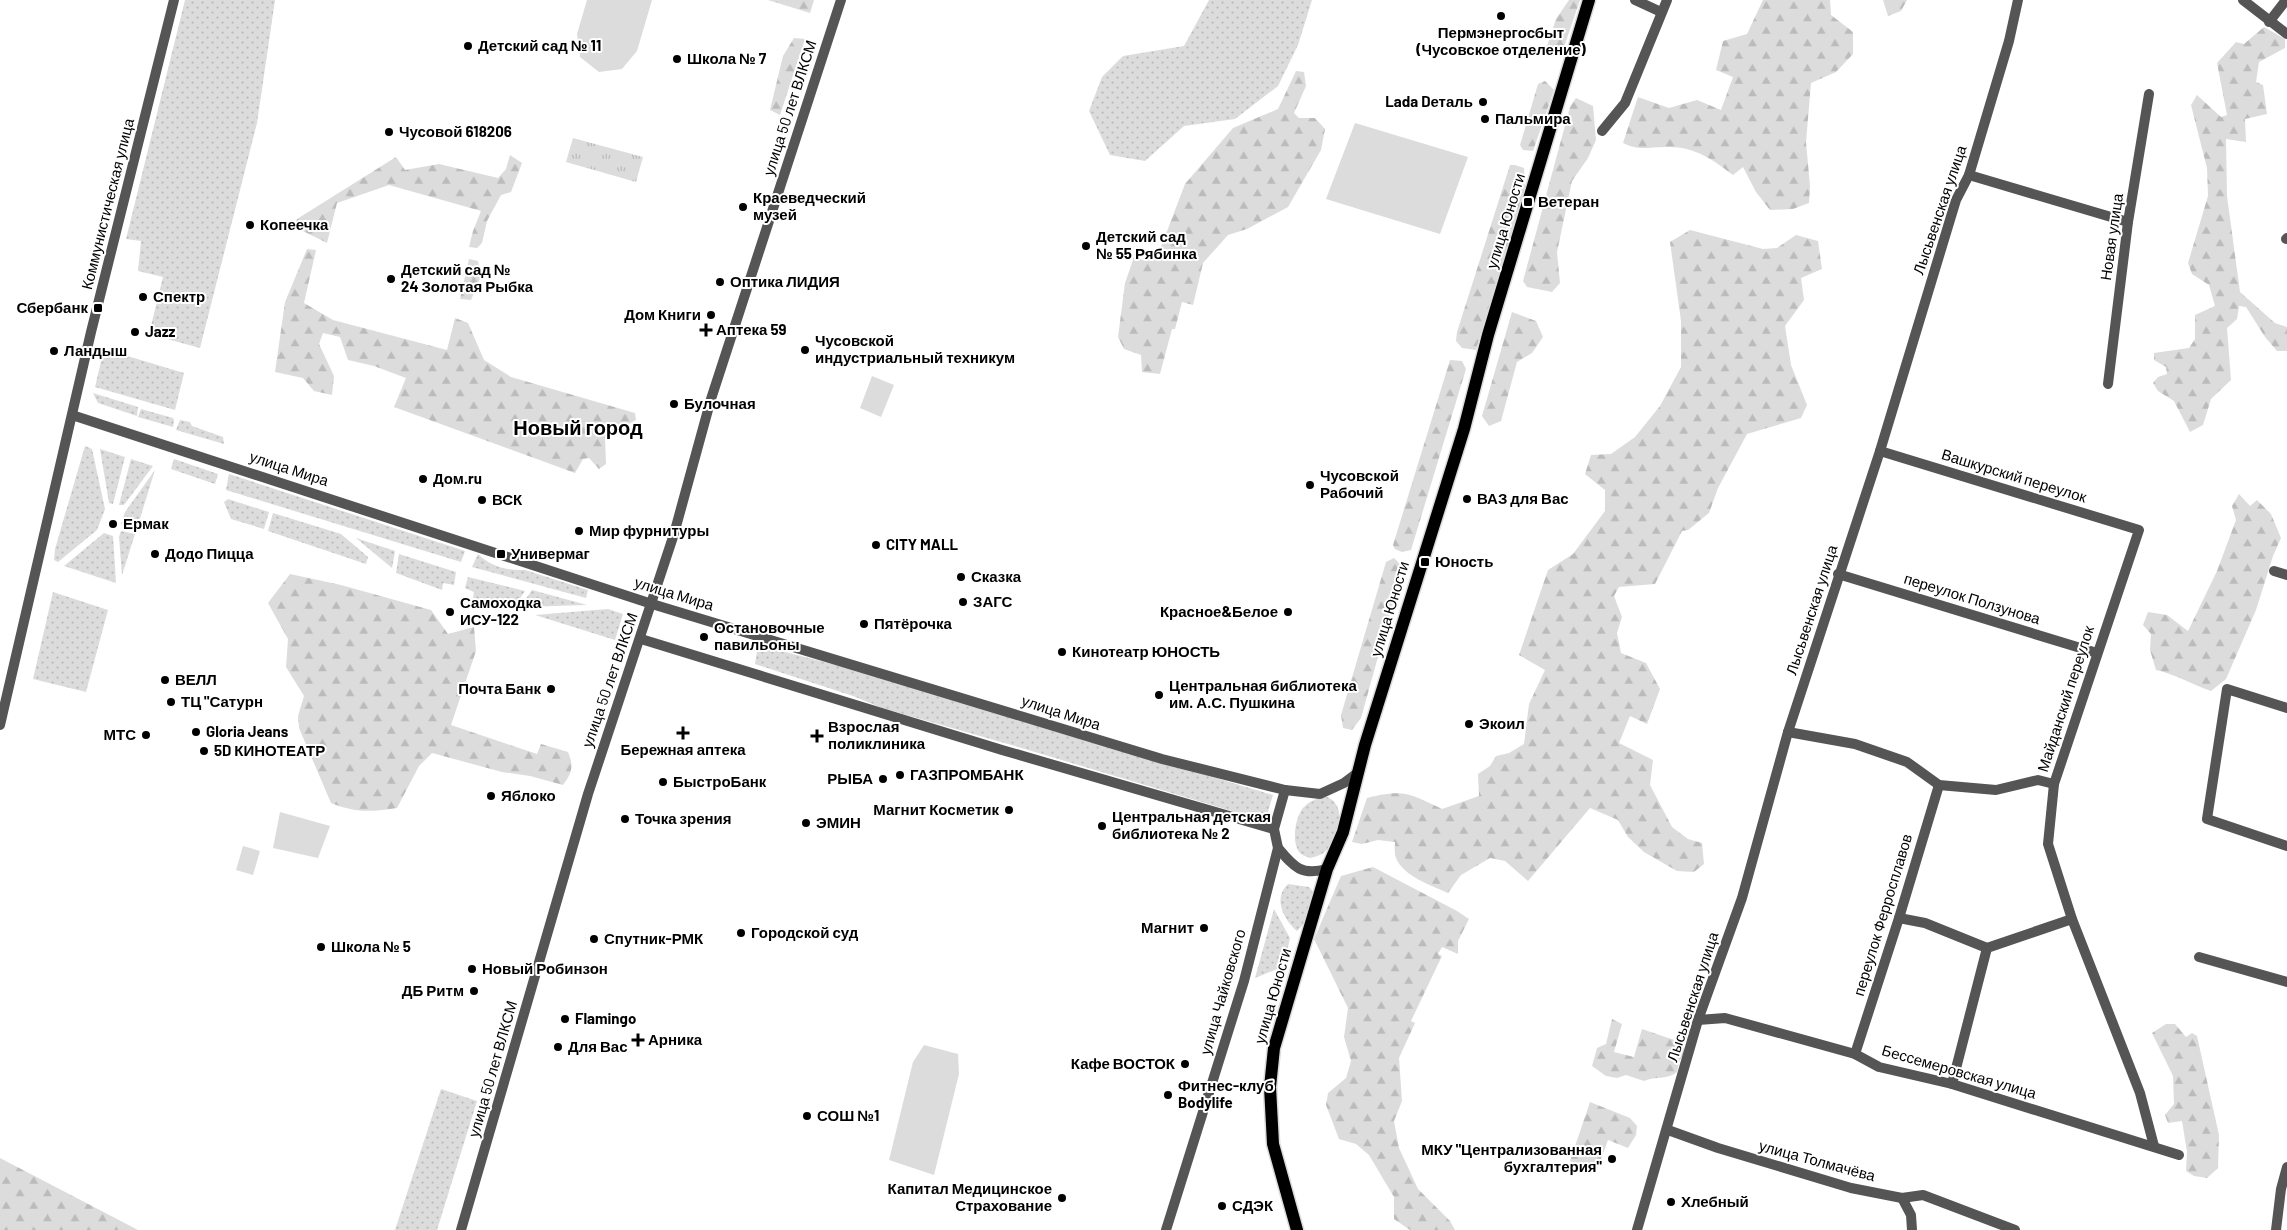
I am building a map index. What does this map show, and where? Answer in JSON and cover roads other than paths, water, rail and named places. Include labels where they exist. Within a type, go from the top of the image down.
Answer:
[{"type":"main road","name":"улица Юности","points":[[1297,1230],[1273,1144],[1270,1087],[1274,1048],[1327,869],[1343,832],[1356,774],[1464,429],[1488,336],[1588,0]]},
{"type":"street","name":"Коммунистическая улица","points":[[0,726],[72,415],[174,0]]},
{"type":"street","name":"улица 50 лет ВЛКСМ","points":[[461,1230],[588,794],[641,639],[674,534],[712,399],[841,0]]},
{"type":"street","points":[[1635,0],[1661,12]]},
{"type":"street","points":[[1602,131],[1625,103],[1654,37],[1661,12],[1668,0]]},
{"type":"street","name":"Лысьвенская улица","points":[[1638,1230],[1698,1020],[1742,898],[1788,732],[1838,574],[1880,451],[1956,200],[1969,175],[2009,41],[2018,0]]},
{"type":"street","points":[[2244,0],[2269,22],[2287,34]]},
{"type":"street","points":[[2269,22],[2286,0]]},
{"type":"street","name":"Новая улица","points":[[2108,384],[2128,222],[2149,94]]},
{"type":"street","points":[[1969,175],[2128,222]]},
{"type":"street","name":"улица Мира","points":[[72,415],[652,604],[898,677],[1114,746],[1285,790],[1320,794],[1344,783],[1356,774]]},
{"type":"street","name":"Вашкурский переулок","points":[[1880,451],[2139,530]]},
{"type":"street","name":"Майданский переулок","points":[[1939,785],[1996,790],[2038,780],[2054,784],[2139,530]]},
{"type":"street","points":[[2274,571],[2287,575]]},
{"type":"street","name":"переулок Ползунова","points":[[1838,574],[2097,653]]},
{"type":"street","points":[[641,639],[966,740],[1274,829]]},
{"type":"street","points":[[2287,708],[2227,689],[2207,819],[2287,846]]},
{"type":"street","points":[[1788,732],[1855,744],[1907,762],[1939,785]]},
{"type":"street","points":[[2054,784],[2048,844],[2072,919],[2140,1093],[2154,1146]]},
{"type":"street","name":"переулок Ферросплавов","points":[[1855,1054],[1939,785]]},
{"type":"street","name":"улица Чайковского","points":[[1166,1230],[1244,981],[1278,848],[1274,829],[1285,790]]},
{"type":"street","points":[[1278,848],[1291,863],[1302,871],[1315,872],[1327,869]]},
{"type":"street","points":[[1899,918],[1925,923],[1988,948],[2072,919]]},
{"type":"street","points":[[1952,1084],[1988,948]]},
{"type":"street","points":[[2198,958],[2287,982]]},
{"type":"street","name":"Бессемеровская улица","points":[[1698,1020],[1725,1018],[1855,1054],[1879,1067],[1952,1084],[2179,1155]]},
{"type":"street","name":"улица Толмачёва","points":[[1668,1130],[1718,1148],[1851,1188],[1902,1198],[1924,1195],[2015,1230]]},
{"type":"street","points":[[2276,1230],[2281,1189],[2287,1167]]},
{"type":"street","points":[[1902,1198],[1911,1215],[1912,1230]]},
{"type":"place","name":"Пермэнергосбыт (Чусовское отделение)","points":[[1501,16]]},
{"type":"place","name":"Детский сад № 11","points":[[468,46]]},
{"type":"place","name":"Школа № 7","points":[[677,59]]},
{"type":"place","name":"Lada Dеталь","points":[[1483,102]]},
{"type":"place","name":"Пальмира","points":[[1485,119]]},
{"type":"place","name":"Чусовой 618206","points":[[389,132]]},
{"type":"place","name":"Ветеран","points":[[1528,202]]},
{"type":"place","name":"Краеведческий музей","points":[[743,207]]},
{"type":"place","name":"Копеечка","points":[[250,225]]},
{"type":"place","name":"Детский сад № 55 Рябинка","points":[[1086,246]]},
{"type":"place","name":"Детский сад № 24 Золотая Рыбка","points":[[391,279]]},
{"type":"place","name":"Оптика ЛИДИЯ","points":[[720,282]]},
{"type":"place","name":"Спектр","points":[[143,297]]},
{"type":"place","name":"Сбербанк","points":[[98,308]]},
{"type":"place","name":"Дом Книги","points":[[711,315]]},
{"type":"place","name":"Аптека 59","points":[[706,330]]},
{"type":"place","name":"Jazz","points":[[135,332]]},
{"type":"place","name":"Чусовской индустриальный техникум","points":[[805,350]]},
{"type":"place","name":"Ландыш","points":[[54,351]]},
{"type":"place","name":"Булочная","points":[[674,404]]},
{"type":"place","name":"Дом.ru","points":[[423,479]]},
{"type":"place","name":"Чусовской Рабочий","points":[[1310,485]]},
{"type":"place","name":"ВАЗ для Вас","points":[[1467,499]]},
{"type":"place","name":"ВСК","points":[[482,500]]},
{"type":"place","name":"Ермак","points":[[113,524]]},
{"type":"place","name":"Мир фурнитуры","points":[[579,531]]},
{"type":"place","name":"CITY MALL","points":[[876,545]]},
{"type":"place","name":"Додо Пицца","points":[[155,554]]},
{"type":"place","name":"Универмаг","points":[[501,554]]},
{"type":"place","name":"Юность","points":[[1425,562]]},
{"type":"place","name":"Сказка","points":[[961,577]]},
{"type":"place","name":"ЗАГС","points":[[963,602]]},
{"type":"place","name":"Самоходка ИСУ-122","points":[[450,612]]},
{"type":"place","name":"Красное&Белое","points":[[1288,612]]},
{"type":"place","name":"Пятёрочка","points":[[864,624]]},
{"type":"place","name":"Остановочные павильоны","points":[[704,637]]},
{"type":"place","name":"Кинотеатр ЮНОСТЬ","points":[[1062,652]]},
{"type":"place","name":"ВЕЛЛ","points":[[165,680]]},
{"type":"place","name":"Почта Банк","points":[[551,689]]},
{"type":"place","name":"Центральная библиотека им. А.С. Пушкина","points":[[1159,695]]},
{"type":"place","name":"ТЦ \"Сатурн","points":[[171,702]]},
{"type":"place","name":"Экоил","points":[[1469,724]]},
{"type":"place","name":"Gloria Jeans","points":[[196,732]]},
{"type":"place","name":"Бережная аптека","points":[[683,733]]},
{"type":"place","name":"МТС","points":[[146,735]]},
{"type":"place","name":"Взрослая поликлиника","points":[[817,736]]},
{"type":"place","name":"5D КИНОТЕАТР","points":[[204,751]]},
{"type":"place","name":"ГАЗПРОМБАНК","points":[[900,775]]},
{"type":"place","name":"РЫБА","points":[[883,779]]},
{"type":"place","name":"БыстроБанк","points":[[663,782]]},
{"type":"place","name":"Яблоко","points":[[491,796]]},
{"type":"place","name":"Магнит Косметик","points":[[1009,810]]},
{"type":"place","name":"Точка зрения","points":[[625,819]]},
{"type":"place","name":"ЭМИН","points":[[806,823]]},
{"type":"place","name":"Центральная детская библиотека № 2","points":[[1102,826]]},
{"type":"place","name":"Магнит","points":[[1204,928]]},
{"type":"place","name":"Городской суд","points":[[741,933]]},
{"type":"place","name":"Спутник-РМК","points":[[594,939]]},
{"type":"place","name":"Школа № 5","points":[[321,947]]},
{"type":"place","name":"Новый Робинзон","points":[[472,969]]},
{"type":"place","name":"ДБ Ритм","points":[[474,991]]},
{"type":"place","name":"Flamingo","points":[[565,1019]]},
{"type":"place","name":"Арника","points":[[638,1040]]},
{"type":"place","name":"Для Вас","points":[[558,1047]]},
{"type":"place","name":"Кафе ВОСТОК","points":[[1185,1064]]},
{"type":"place","name":"Фитнес-клуб Bodylife","points":[[1168,1095]]},
{"type":"place","name":"СОШ №1","points":[[807,1116]]},
{"type":"place","name":"МКУ \"Централизованная бухгалтерия\"","points":[[1612,1159]]},
{"type":"place","name":"Капитал Медицинское Страхование","points":[[1062,1198]]},
{"type":"place","name":"Хлебный","points":[[1671,1202]]},
{"type":"place","name":"СДЭК","points":[[1222,1206]]},
{"type":"district","name":"Новый город","points":[[578,428]]}]
